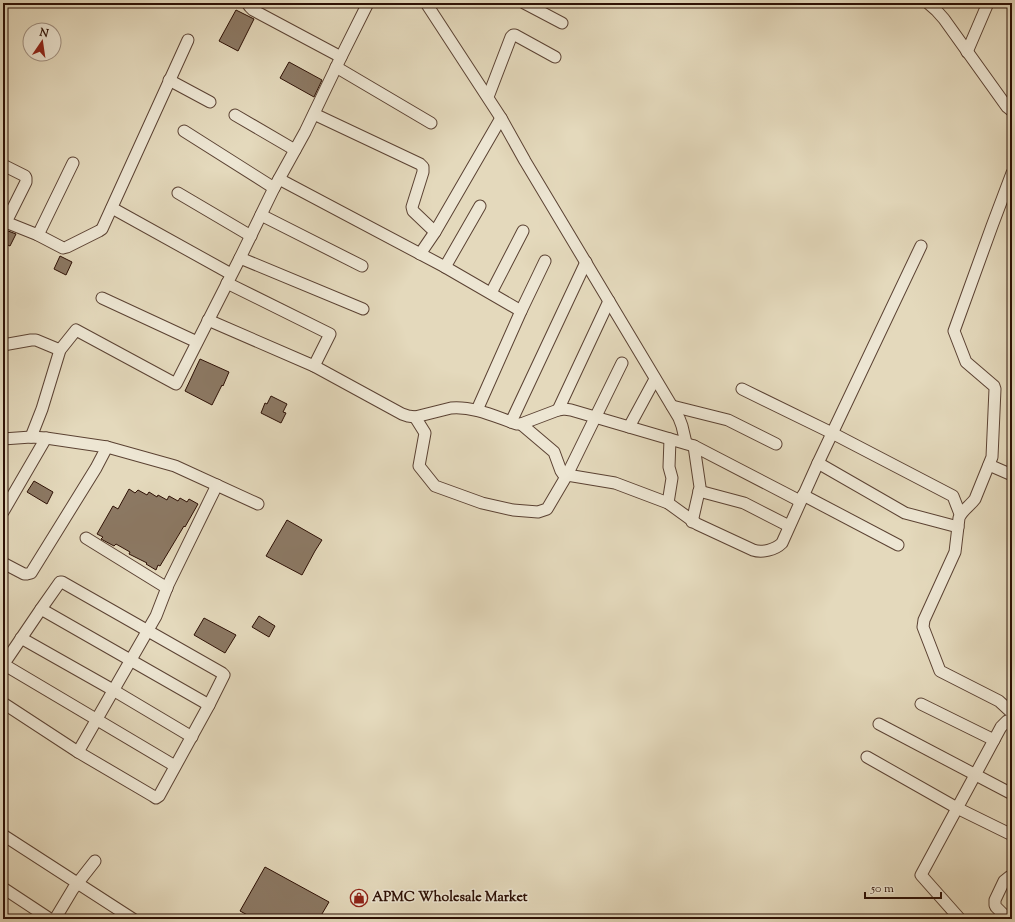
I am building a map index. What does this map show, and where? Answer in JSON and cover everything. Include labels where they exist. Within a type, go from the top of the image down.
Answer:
[{"type":"street","points":[[248,3],[252,10],[339,62],[431,123]]},
{"type":"street","points":[[31,437],[42,409],[60,350],[76,330],[176,384],[262,215],[276,184],[314,114],[368,3]]},
{"type":"street","points":[[426,3],[501,118],[525,161],[679,418],[690,445],[699,482],[699,491],[692,522]]},
{"type":"street","points":[[524,3],[562,23]]},
{"type":"street","points":[[967,52],[988,3]]},
{"type":"street","points":[[931,4],[944,19],[1010,108]]},
{"type":"street","points":[[488,97],[513,35],[555,57]]},
{"type":"street","points":[[3,166],[25,176],[26,178],[26,182],[4,221],[38,235],[63,248],[102,229],[188,40]]},
{"type":"street","points":[[170,80],[210,102]]},
{"type":"street","points":[[314,114],[420,164],[423,167],[423,172],[412,207],[413,211],[435,232]]},
{"type":"street","points":[[235,115],[295,150]]},
{"type":"street","points":[[420,254],[435,232],[501,118]]},
{"type":"street","points":[[184,131],[276,184],[420,254],[521,311]]},
{"type":"street","points":[[38,235],[73,163]]},
{"type":"street","points":[[960,514],[973,501],[991,460],[995,389],[992,383],[966,362],[954,331],[1012,173]]},
{"type":"street","points":[[178,193],[251,236]]},
{"type":"street","points":[[445,267],[480,206]]},
{"type":"street","points":[[112,208],[229,279],[330,334],[314,366]]},
{"type":"street","points":[[262,215],[362,266]]},
{"type":"street","points":[[491,293],[523,231]]},
{"type":"street","points":[[208,320],[314,366],[402,414],[415,417],[458,407],[477,410],[516,423],[554,452],[563,474],[615,483],[668,503],[692,522],[758,552],[762,552],[775,548],[782,543],[832,433],[921,246]]},
{"type":"street","points":[[240,258],[363,309]]},
{"type":"street","points":[[477,410],[545,261]]},
{"type":"street","points":[[516,423],[586,262]]},
{"type":"street","points":[[102,298],[197,342]]},
{"type":"street","points":[[558,410],[609,301]]},
{"type":"street","points":[[3,344],[31,340],[41,341],[60,350]]},
{"type":"street","points":[[415,417],[425,433],[419,466],[435,486],[482,503],[513,510],[538,512],[547,509],[567,475],[622,363]]},
{"type":"street","points":[[629,427],[656,379]]},
{"type":"street","points":[[742,388],[832,433],[954,498],[960,514],[955,552],[924,620],[923,627],[940,671],[999,701],[1011,713],[994,740],[921,875],[960,919]]},
{"type":"street","points":[[672,406],[724,419],[776,444]]},
{"type":"street","points":[[516,423],[564,409],[690,445],[898,545]]},
{"type":"street","points":[[3,439],[31,437],[46,438],[107,447],[168,464],[258,504]]},
{"type":"street","points":[[3,512],[46,438]]},
{"type":"street","points":[[668,503],[672,478],[669,467],[670,439]]},
{"type":"street","points":[[3,563],[24,574],[31,573],[96,468],[107,447]]},
{"type":"street","points":[[818,463],[905,513],[958,527]]},
{"type":"street","points":[[989,465],[1012,475]]},
{"type":"street","points":[[78,752],[158,612],[167,588],[217,485]]},
{"type":"street","points":[[699,491],[744,503],[789,526]]},
{"type":"street","points":[[86,538],[167,588]]},
{"type":"street","points":[[3,703],[78,752],[156,798],[159,796],[192,737],[224,675],[62,582],[59,583],[4,660],[97,720],[175,766]]},
{"type":"street","points":[[41,609],[209,705]]},
{"type":"street","points":[[21,638],[114,690],[192,737]]},
{"type":"street","points":[[921,704],[994,740]]},
{"type":"street","points":[[879,724],[1012,794]]},
{"type":"street","points":[[867,757],[957,808],[1012,835]]},
{"type":"street","points":[[3,835],[132,919]]},
{"type":"street","points":[[55,919],[78,883],[95,861]]},
{"type":"street","points":[[1008,919],[994,905],[1005,879],[1012,876]]},
{"type":"street","points":[[3,888],[50,919]]},
{"type":"building","points":[[236,10],[254,19],[238,51],[219,41]]},
{"type":"building","points":[[289,62],[322,80],[314,97],[280,78]]},
{"type":"building","points":[[3,229],[16,234],[10,246],[3,243]]},
{"type":"building","points":[[60,256],[72,262],[66,275],[54,269]]},
{"type":"building","points":[[200,359],[229,372],[212,405],[185,391]]},
{"type":"building","points":[[271,396],[287,404],[283,412],[286,413],[281,423],[261,413],[265,403],[267,404]]},
{"type":"building","points":[[34,481],[53,492],[47,504],[27,492]]},
{"type":"building","points":[[129,489],[135,493],[138,490],[147,495],[149,492],[157,497],[158,495],[167,500],[169,496],[178,501],[180,498],[187,502],[189,499],[198,504],[185,527],[184,526],[160,566],[158,565],[156,570],[146,564],[147,563],[129,554],[130,552],[116,544],[114,546],[101,539],[103,537],[97,534],[113,506],[118,509]]},
{"type":"building","points":[[287,520],[322,540],[302,575],[266,556]]},
{"type":"building","points":[[259,616],[275,626],[269,637],[252,627]]},
{"type":"building","points":[[204,618],[236,635],[225,653],[194,635]]},
{"type":"building","points":[[265,867],[329,902],[319,919],[255,919],[240,911]]},
{"type":"place","name":"APMC Wholesale Market","points":[[359,898]]}]
